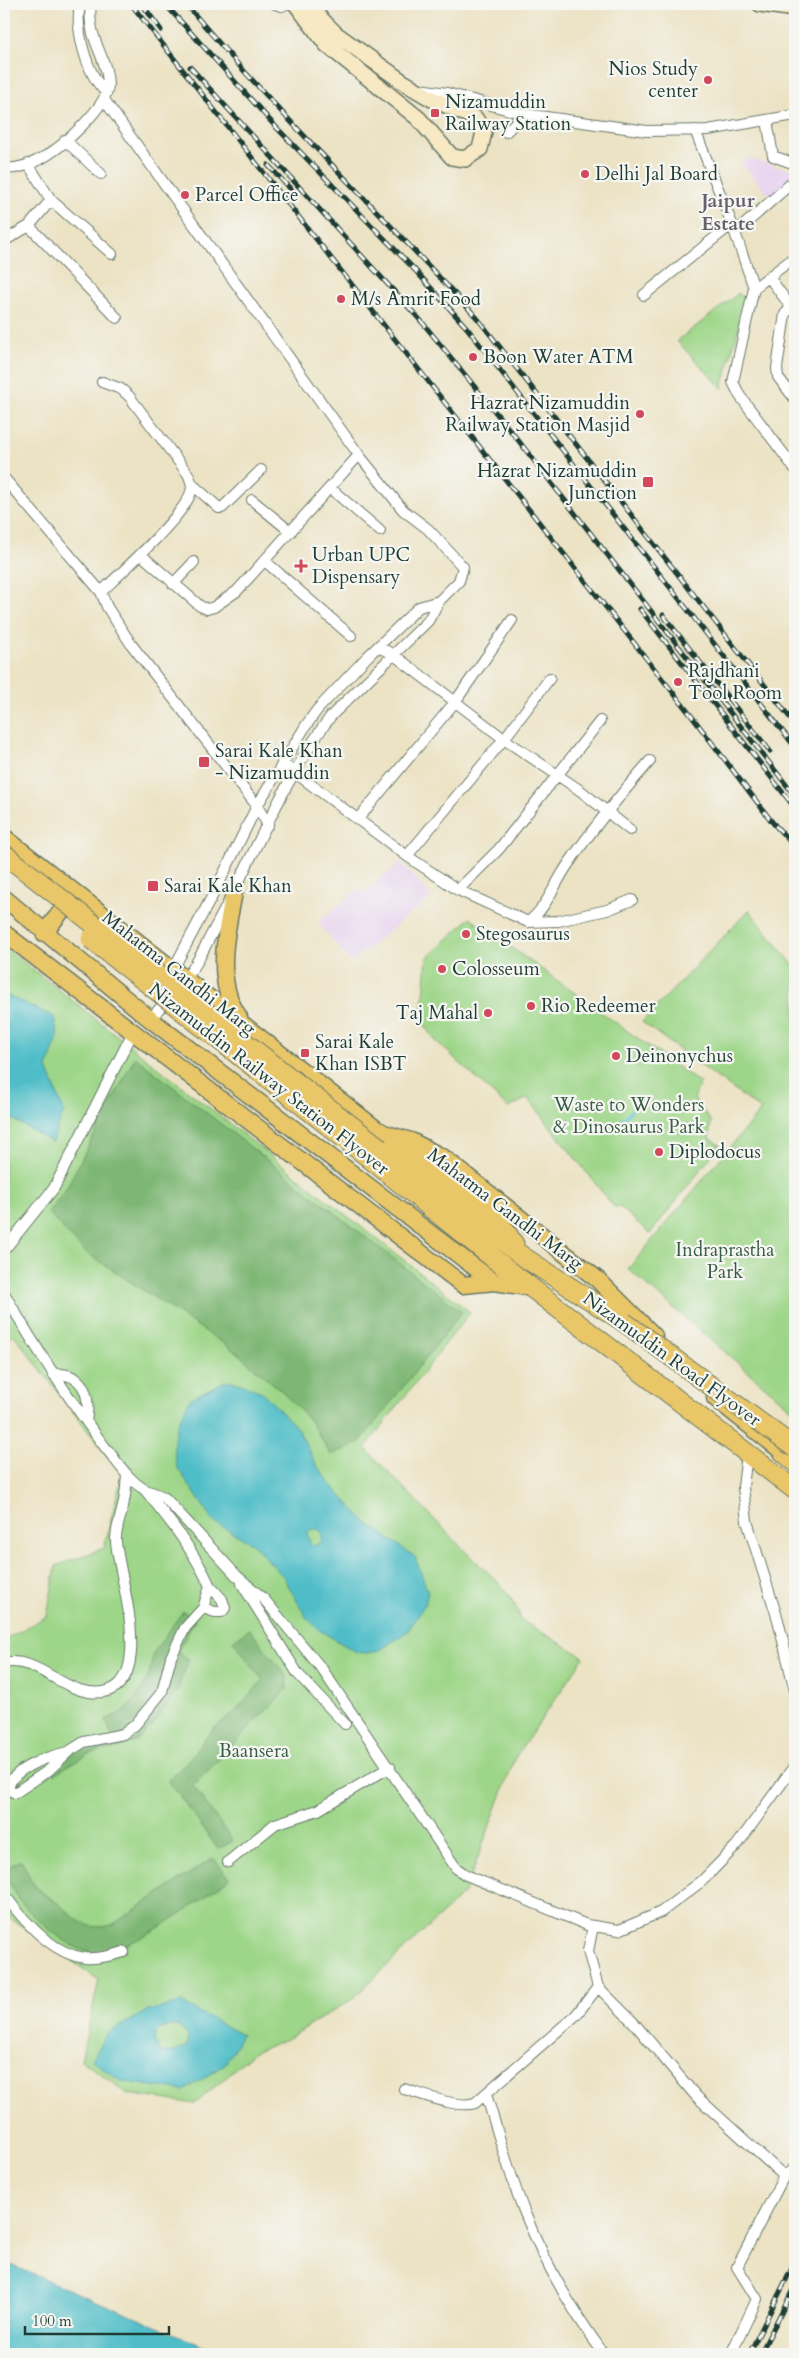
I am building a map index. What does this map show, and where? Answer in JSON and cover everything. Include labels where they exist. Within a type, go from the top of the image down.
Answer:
[{"type":"highway","name":"Nizamuddin Railway Station Flyover","points":[[4,854],[434,1201],[533,1288]]},
{"type":"highway","name":"Nizamuddin Railway Station Flyover","points":[[4,870],[434,1201],[522,1256]]},
{"type":"highway","points":[[380,1132],[497,1219],[522,1256]]},
{"type":"highway","name":"Nizamuddin Road Flyover","points":[[522,1256],[624,1322],[791,1454]]},
{"type":"highway","points":[[533,1288],[795,1490]]},
{"type":"main road","name":"Mahatma Gandhi Marg","points":[[4,837],[380,1132],[411,1141],[444,1158],[598,1280],[724,1407],[791,1454]]},
{"type":"main road","points":[[44,933],[76,892]]},
{"type":"main road","points":[[234,893],[226,931],[224,971],[227,994],[233,1008],[245,1025]]},
{"type":"main road","points":[[4,898],[150,1019],[251,1098],[495,1282]]},
{"type":"main road","points":[[4,934],[463,1285],[495,1282],[533,1288]]},
{"type":"main road","points":[[251,1098],[284,1056]]},
{"type":"street","points":[[80,4],[78,16],[84,50],[105,96],[359,455],[403,510],[428,529],[463,567],[459,581],[439,601],[432,615],[394,655],[330,716],[295,774],[234,893],[186,979],[150,1019]]},
{"type":"street","points":[[4,169],[28,164],[45,157],[66,140],[105,96],[108,87],[106,70],[93,38],[90,21],[91,4]]},
{"type":"street","points":[[275,4],[282,6],[286,4]]},
{"type":"street","points":[[296,4],[327,46],[418,118],[452,157],[469,158],[482,146],[484,132],[477,120],[413,88],[336,34],[318,16],[310,4]]},
{"type":"street","points":[[760,4],[795,9]]},
{"type":"street","points":[[413,88],[447,93],[524,114],[647,131],[695,130],[795,115]]},
{"type":"street","points":[[506,132],[524,114]]},
{"type":"street","points":[[767,120],[773,156],[795,164]]},
{"type":"street","points":[[695,130],[734,229],[754,288],[733,382],[740,396],[792,458],[795,469]]},
{"type":"street","points":[[66,140],[101,174]]},
{"type":"street","points":[[28,164],[51,200],[112,254]]},
{"type":"street","points":[[644,295],[734,229],[795,180]]},
{"type":"street","points":[[4,241],[29,226],[51,200]]},
{"type":"street","points":[[29,226],[117,318]]},
{"type":"street","points":[[754,288],[795,257]]},
{"type":"street","points":[[769,277],[793,305],[786,314],[778,376],[795,400]]},
{"type":"street","points":[[102,382],[121,389],[129,396],[188,474],[193,485],[219,508],[222,508],[261,470]]},
{"type":"street","points":[[146,559],[200,606],[207,609],[224,602],[266,562],[359,455]]},
{"type":"street","points":[[4,478],[102,592],[107,607],[130,644],[257,806],[268,825]]},
{"type":"street","points":[[102,592],[145,551],[185,505],[191,495],[193,485]]},
{"type":"street","points":[[330,488],[380,531]]},
{"type":"street","points":[[252,500],[291,532]]},
{"type":"street","points":[[174,584],[194,562]]},
{"type":"street","points":[[266,562],[351,636]]},
{"type":"street","points":[[150,1019],[173,969],[257,806],[282,763],[317,710],[419,607],[439,601]]},
{"type":"street","points":[[358,819],[455,702],[512,620]]},
{"type":"street","points":[[379,647],[394,655],[504,739],[581,791],[630,830]]},
{"type":"street","points":[[407,856],[504,739],[550,678]]},
{"type":"street","points":[[458,890],[499,849],[600,721]]},
{"type":"street","points":[[528,922],[536,916],[566,868],[606,812],[650,761]]},
{"type":"street","points":[[282,763],[407,856],[458,890],[528,922],[558,921],[608,910],[632,900]]},
{"type":"street","points":[[4,1250],[54,1188],[133,1032]]},
{"type":"street","points":[[4,1294],[53,1374],[86,1421],[127,1475],[145,1490],[174,1526],[204,1571],[210,1586],[222,1599],[225,1608],[222,1612],[203,1608]]},
{"type":"street","points":[[53,1374],[63,1373],[74,1377],[88,1394],[89,1405],[86,1421]]},
{"type":"street","points":[[747,1454],[743,1487],[747,1522],[778,1620],[795,1691]]},
{"type":"street","points":[[4,1663],[12,1661],[25,1664],[78,1689],[91,1692],[109,1690],[122,1680],[130,1666],[131,1636],[130,1614],[119,1562],[116,1534],[124,1502],[127,1475]]},
{"type":"street","points":[[145,1490],[153,1491],[165,1498],[237,1576],[264,1598],[322,1669],[461,1873],[593,1926],[619,1930],[661,1912],[702,1882],[736,1845],[795,1765]]},
{"type":"street","points":[[237,1576],[298,1674],[345,1724]]},
{"type":"street","points":[[68,1752],[45,1757],[16,1775],[9,1783],[8,1789],[15,1793],[27,1786],[49,1770],[68,1752],[84,1742],[123,1734],[135,1725],[162,1692],[171,1657],[185,1628],[203,1608],[210,1586]]},
{"type":"street","points":[[228,1862],[275,1824],[318,1810],[390,1768]]},
{"type":"street","points":[[4,1894],[19,1914],[44,1936],[69,1954],[86,1958],[107,1958],[124,1952]]},
{"type":"street","points":[[593,1926],[588,1951],[598,1987],[634,2023],[696,2096],[784,2176]]},
{"type":"street","points":[[404,2089],[468,2105],[486,2094],[576,2015],[598,1987]]},
{"type":"street","points":[[486,2094],[523,2209],[534,2235],[564,2293],[604,2354]]},
{"type":"street","points":[[731,2354],[758,2299],[737,2267],[784,2176],[795,2168]]},
{"type":"shaded area","points":[[747,158],[795,171],[795,176],[771,197],[741,163]]},
{"type":"shaded area","points":[[401,862],[431,897],[351,962],[318,923],[358,889],[364,893]]},
{"type":"green space","points":[[739,293],[746,301],[722,388],[677,341]]},
{"type":"green space","name":"Indraprastha Park","points":[[749,910],[795,967],[795,1412],[628,1269],[761,1110],[642,1022]]},
{"type":"green space","name":"Waste to Wonders & Dinosaurus Park","points":[[470,918],[700,1083],[694,1099],[711,1121],[709,1138],[720,1145],[650,1234],[621,1208],[613,1206],[528,1098],[508,1108],[434,1039],[422,1021],[427,958]]},
{"type":"green space","name":"Baansera","points":[[4,947],[470,1312],[365,1448],[461,1547],[496,1580],[511,1598],[521,1620],[584,1657],[515,1758],[465,1892],[351,2000],[289,2038],[254,2052],[195,2104],[128,2094],[81,2060],[99,1980],[4,1914],[4,1640],[47,1616],[56,1566],[104,1548],[122,1475],[14,1335],[4,1341]]},
{"type":"green space","points":[[135,1057],[462,1312],[359,1443],[331,1455],[310,1421],[283,1392],[235,1351],[84,1251],[48,1213],[66,1189]]},
{"type":"green space","points":[[183,1611],[195,1620],[177,1652],[189,1659],[177,1691],[152,1726],[137,1740],[120,1747],[90,1753],[54,1774],[52,1770],[76,1749],[113,1739],[106,1720],[124,1711],[140,1693],[149,1674],[154,1652]]},
{"type":"green space","points":[[249,1629],[287,1677],[287,1689],[193,1786],[233,1841],[218,1849],[168,1780],[188,1761],[213,1729],[237,1710],[263,1680],[233,1641]]},
{"type":"green space","points":[[213,1858],[230,1878],[165,1924],[146,1935],[110,1951],[95,1953],[65,1941],[35,1917],[21,1902],[4,1872],[4,1869],[21,1860],[32,1881],[40,1891],[79,1921],[101,1927],[112,1925]]},
{"type":"water","points":[[4,994],[54,1017],[58,1037],[47,1068],[64,1111],[52,1142],[4,1114]]},
{"type":"water","points":[[232,1381],[262,1392],[298,1429],[317,1466],[339,1494],[367,1523],[415,1557],[428,1592],[425,1604],[408,1631],[379,1651],[356,1652],[319,1630],[306,1617],[283,1576],[253,1544],[214,1522],[177,1467],[174,1439],[178,1423],[190,1399],[223,1382]],"holes":[[[312,1529],[318,1529],[322,1533],[322,1541],[317,1545],[311,1545],[307,1533]]]},
{"type":"water","points":[[182,2003],[242,2035],[225,2064],[184,2091],[120,2081],[92,2060],[106,2034],[147,2011]],"holes":[[[166,2026],[179,2026],[188,2036],[187,2046],[175,2052],[160,2052],[155,2041],[156,2031]]]},
{"type":"water","points":[[4,2262],[222,2354],[4,2354]]},
{"type":"waterway","points":[[620,1122],[643,1099]]},
{"type":"railway","points":[[131,4],[690,714],[773,823],[795,847]]},
{"type":"railway","points":[[142,4],[161,30]]},
{"type":"railway","points":[[165,4],[275,126],[414,269],[467,328],[795,747]]},
{"type":"railway","points":[[186,4],[293,124],[478,319],[795,724]]},
{"type":"railway","points":[[190,67],[422,322],[518,440],[795,796]]},
{"type":"railway","points":[[268,165],[297,196]]},
{"type":"railway","points":[[640,609],[795,808]]},
{"type":"railway","points":[[663,615],[770,751]]},
{"type":"railway","points":[[749,2354],[795,2262]]},
{"type":"railway","points":[[760,2354],[795,2286]]},
{"type":"place","name":"Nios Study center","points":[[708,80]]},
{"type":"place","name":"Nizamuddin Railway Station","points":[[435,113]]},
{"type":"place","name":"Delhi Jal Board","points":[[585,174]]},
{"type":"place","name":"Parcel Office","points":[[185,195]]},
{"type":"place","name":"M/s Amrit Food","points":[[341,299]]},
{"type":"place","name":"Boon Water ATM","points":[[473,357]]},
{"type":"place","name":"Hazrat Nizamuddin Railway Station Masjid","points":[[640,414]]},
{"type":"place","name":"Hazrat Nizamuddin Junction","points":[[648,482]]},
{"type":"place","name":"Urban UPC Dispensary","points":[[301,566]]},
{"type":"place","name":"Rajdhani Tool Room","points":[[678,682]]},
{"type":"place","name":"Sarai Kale Khan - Nizamuddin","points":[[204,762]]},
{"type":"place","name":"Sarai Kale Khan","points":[[153,886]]},
{"type":"place","name":"Stegosaurus","points":[[466,934]]},
{"type":"place","name":"Colosseum","points":[[442,969]]},
{"type":"place","name":"Rio Redeemer","points":[[531,1006]]},
{"type":"place","name":"Taj Mahal","points":[[488,1013]]},
{"type":"place","name":"Sarai Kale Khan ISBT","points":[[305,1053]]},
{"type":"place","name":"Deinonychus","points":[[616,1056]]},
{"type":"place","name":"Diplodocus","points":[[659,1152]]},
{"type":"district","name":"Jaipur Estate","points":[[728,212]]}]
